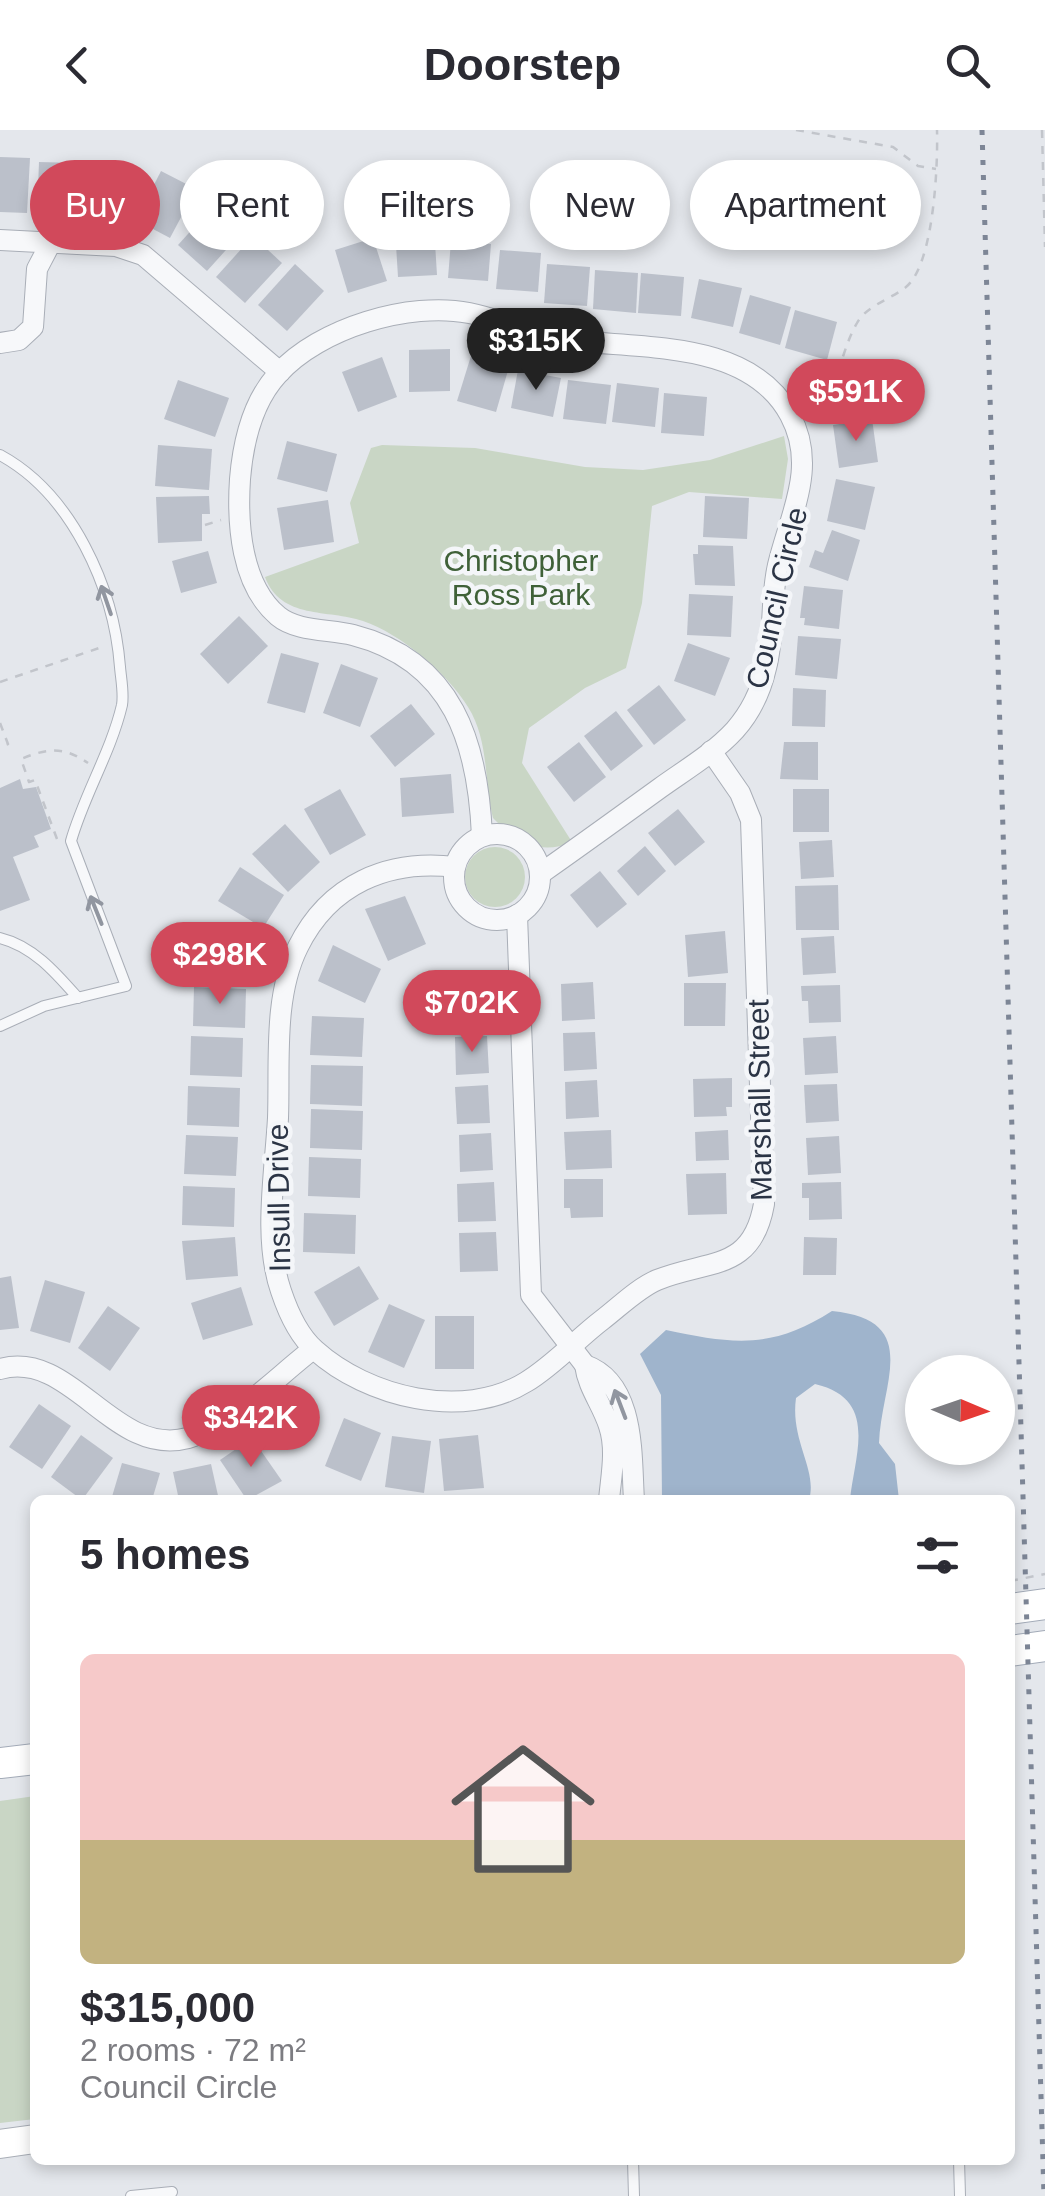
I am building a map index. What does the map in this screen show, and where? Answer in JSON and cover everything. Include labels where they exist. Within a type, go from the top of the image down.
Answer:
[{"type":"main road","points":[[1015,1608],[1045,1604]]},
{"type":"main road","points":[[1015,1650],[1045,1646]]},
{"type":"main road","points":[[0,1764],[30,1760]]},
{"type":"street","points":[[0,240],[30,244]]},
{"type":"street","points":[[0,342],[19,340],[32,326],[36,270],[47,250]]},
{"type":"street","points":[[128,250],[143,255],[280,372]]},
{"type":"street","name":"Council Circle","points":[[482,836],[475,755],[461,718],[424,672],[377,643],[280,619],[258,592],[245,558],[240,476],[254,414],[280,372],[331,337],[381,316],[431,309],[470,313],[554,338],[716,357],[761,380],[791,416],[803,460],[800,500],[777,566],[767,667],[746,714],[711,751],[540,874]]},
{"type":"street","name":"Marshall Street","points":[[568,1346],[653,1282],[730,1261],[743,1252],[761,1221],[751,820],[740,793],[711,751]]},
{"type":"street","points":[[496,834],[520,841],[530,850],[540,874],[534,898],[517,915],[493,920],[470,911],[456,892],[454,867],[464,848],[482,836],[496,834]]},
{"type":"street","name":"Insull Drive","points":[[454,867],[394,866],[356,884],[328,905],[298,946],[283,994],[273,1246],[280,1288],[296,1325],[313,1349],[368,1386],[403,1396],[452,1400],[499,1394],[527,1382],[568,1346]]},
{"type":"street","points":[[517,915],[530,1295],[585,1365],[601,1371],[614,1386],[628,1426],[633,1491],[609,1492],[610,1429],[587,1384],[585,1365]]},
{"type":"street","points":[[0,1369],[38,1370],[107,1416],[156,1441],[186,1438],[210,1429],[313,1349]]},
{"type":"street","points":[[0,2144],[30,2140]]},
{"type":"lane","points":[[0,455],[16,464],[57,503],[88,556],[109,604],[118,642],[123,702],[71,841],[126,986],[44,1006],[0,1026]]},
{"type":"lane","points":[[0,938],[15,942],[52,968],[78,998]]},
{"type":"lane","points":[[633,2165],[634,2196]]},
{"type":"lane","points":[[958,2165],[960,2196]]},
{"type":"lane","points":[[131,2196],[172,2192]]},
{"type":"path","points":[[796,130],[893,147],[918,166],[938,170]]},
{"type":"path","points":[[791,416],[827,396],[858,320],[909,284],[921,264],[938,170],[937,130]]},
{"type":"path","points":[[1042,130],[1045,247]]},
{"type":"path","points":[[0,682],[118,642]]},
{"type":"path","points":[[0,723],[8,744],[0,747]]},
{"type":"path","points":[[60,846],[35,780],[29,782],[21,759],[45,749],[64,749],[98,768]]},
{"type":"path","points":[[1015,1580],[1045,1574]]},
{"type":"green space","name":"Christopher Ross Park","points":[[784,436],[788,459],[782,499],[689,492],[652,506],[642,603],[626,668],[585,688],[529,728],[522,763],[572,842],[560,846],[530,844],[493,818],[475,720],[436,668],[378,627],[349,617],[294,607],[272,591],[265,577],[359,543],[350,503],[371,448],[382,445],[475,448],[585,467],[643,470],[710,460]]},
{"type":"green space","points":[[495,847],[516,856],[525,877],[516,898],[495,907],[474,898],[465,877],[474,856]]},
{"type":"green space","points":[[30,1797],[30,2120],[0,2123],[0,1801]]},
{"type":"water","points":[[832,1311],[860,1317],[878,1327],[887,1341],[889,1377],[879,1443],[895,1464],[898,1495],[851,1495],[858,1448],[856,1416],[835,1391],[815,1384],[796,1398],[795,1413],[810,1477],[810,1495],[662,1495],[661,1395],[640,1354],[666,1330],[751,1340],[770,1338],[810,1324]]},
{"type":"building","points":[[0,157],[30,158],[27,213],[0,212]]},
{"type":"building","points":[[160,173],[180,181],[180,219],[170,238],[160,233]]},
{"type":"building","points":[[184,250],[226,250],[207,271]]},
{"type":"building","points":[[240,250],[268,250],[282,263],[245,303],[216,277]]},
{"type":"building","points":[[335,250],[377,250],[387,281],[348,293]]},
{"type":"building","points":[[396,250],[435,250],[437,275],[398,277]]},
{"type":"building","points":[[450,250],[491,250],[488,281],[448,278]]},
{"type":"building","points":[[500,250],[541,253],[538,292],[496,289]]},
{"type":"building","points":[[295,264],[324,291],[287,331],[258,305]]},
{"type":"building","points":[[547,264],[590,267],[587,306],[544,303]]},
{"type":"building","points":[[595,270],[638,273],[636,313],[593,309]]},
{"type":"building","points":[[641,273],[684,277],[681,316],[638,313]]},
{"type":"building","points":[[699,279],[742,288],[733,327],[691,318]]},
{"type":"building","points":[[750,295],[791,307],[780,345],[739,333]]},
{"type":"building","points":[[795,310],[837,322],[827,360],[785,348]]},
{"type":"building","points":[[450,349],[450,391],[409,392],[409,350]]},
{"type":"building","points":[[471,356],[509,367],[496,412],[457,401]]},
{"type":"building","points":[[382,357],[397,397],[358,412],[342,372]]},
{"type":"building","points":[[518,370],[561,378],[553,417],[511,408]]},
{"type":"building","points":[[178,380],[229,398],[215,437],[164,419]]},
{"type":"building","points":[[568,380],[611,385],[606,424],[563,419]]},
{"type":"building","points":[[617,383],[659,388],[655,427],[612,422]]},
{"type":"building","points":[[664,393],[707,397],[704,436],[661,433]]},
{"type":"building","points":[[872,419],[878,462],[839,468],[833,425]]},
{"type":"building","points":[[287,441],[337,454],[327,492],[277,479]]},
{"type":"building","points":[[158,445],[212,449],[209,490],[155,486]]},
{"type":"building","points":[[836,479],[875,487],[865,530],[827,521]]},
{"type":"building","points":[[209,496],[210,514],[202,514],[202,541],[158,543],[156,497]]},
{"type":"building","points":[[705,496],[749,498],[747,539],[703,537]]},
{"type":"building","points":[[328,500],[334,542],[284,550],[277,508]]},
{"type":"building","points":[[832,530],[860,540],[848,581],[809,567],[815,550],[823,553]]},
{"type":"building","points":[[698,545],[733,546],[735,586],[695,585],[693,554],[698,554]]},
{"type":"building","points":[[208,551],[217,583],[181,593],[172,561]]},
{"type":"building","points":[[804,586],[843,590],[839,629],[804,625],[805,618],[800,618]]},
{"type":"building","points":[[689,594],[733,596],[731,637],[687,635]]},
{"type":"building","points":[[239,616],[268,646],[228,684],[200,654]]},
{"type":"building","points":[[798,636],[841,639],[837,679],[795,675]]},
{"type":"building","points":[[688,643],[730,658],[715,696],[674,681]]},
{"type":"building","points":[[281,653],[319,663],[305,713],[267,703]]},
{"type":"building","points":[[341,664],[378,678],[360,727],[323,713]]},
{"type":"building","points":[[659,685],[686,720],[654,745],[627,710]]},
{"type":"building","points":[[793,688],[826,690],[825,727],[792,726]]},
{"type":"building","points":[[411,704],[435,734],[395,767],[370,736]]},
{"type":"building","points":[[616,711],[643,746],[611,771],[584,736]]},
{"type":"building","points":[[579,742],[606,777],[574,802],[547,767]]},
{"type":"building","points":[[784,742],[818,742],[818,780],[780,779]]},
{"type":"building","points":[[451,774],[454,813],[402,817],[400,778]]},
{"type":"building","points":[[20,779],[23,789],[36,787],[51,829],[34,836],[39,847],[13,857],[30,900],[0,911],[0,788]]},
{"type":"building","points":[[340,789],[366,835],[330,855],[304,809]]},
{"type":"building","points":[[793,789],[829,789],[829,832],[793,832]]},
{"type":"building","points":[[678,809],[705,842],[675,866],[648,833]]},
{"type":"building","points":[[285,824],[320,862],[288,892],[252,854]]},
{"type":"building","points":[[832,840],[834,877],[801,879],[799,842]]},
{"type":"building","points":[[645,846],[666,871],[638,896],[617,871]]},
{"type":"building","points":[[240,867],[284,895],[263,928],[218,901]]},
{"type":"building","points":[[600,871],[627,904],[597,928],[570,895]]},
{"type":"building","points":[[838,885],[839,930],[796,930],[795,886]]},
{"type":"building","points":[[405,896],[426,944],[388,961],[365,909]]},
{"type":"building","points":[[210,923],[259,940],[246,977],[197,960]]},
{"type":"building","points":[[725,931],[728,973],[688,977],[685,935]]},
{"type":"building","points":[[834,936],[836,973],[803,975],[801,938]]},
{"type":"building","points":[[333,945],[381,969],[365,1003],[318,981]]},
{"type":"building","points":[[593,982],[595,1019],[562,1021],[561,984]]},
{"type":"building","points":[[684,983],[726,983],[725,1026],[684,1026]]},
{"type":"building","points":[[486,985],[488,1022],[455,1023],[453,986]]},
{"type":"building","points":[[840,985],[841,1022],[809,1023],[808,1001],[802,1001],[801,986]]},
{"type":"building","points":[[194,987],[246,989],[245,1028],[193,1026]]},
{"type":"building","points":[[312,1016],[364,1018],[362,1057],[310,1055]]},
{"type":"building","points":[[595,1032],[597,1069],[564,1071],[563,1033]]},
{"type":"building","points":[[191,1036],[243,1038],[242,1077],[190,1075]]},
{"type":"building","points":[[487,1036],[489,1073],[456,1075],[455,1037]]},
{"type":"building","points":[[836,1036],[838,1073],[805,1075],[803,1038]]},
{"type":"building","points":[[311,1065],[363,1066],[362,1106],[310,1104]]},
{"type":"building","points":[[732,1078],[732,1107],[726,1107],[727,1116],[694,1117],[693,1079]]},
{"type":"building","points":[[597,1080],[599,1117],[566,1119],[565,1082]]},
{"type":"building","points":[[837,1084],[839,1121],[806,1123],[804,1085]]},
{"type":"building","points":[[488,1085],[490,1123],[457,1124],[455,1087]]},
{"type":"building","points":[[188,1086],[240,1088],[239,1127],[187,1125]]},
{"type":"building","points":[[311,1109],[363,1111],[362,1150],[310,1148]]},
{"type":"building","points":[[611,1130],[612,1168],[566,1170],[564,1132]]},
{"type":"building","points":[[728,1130],[729,1160],[696,1161],[695,1132]]},
{"type":"building","points":[[491,1133],[493,1170],[460,1172],[459,1135]]},
{"type":"building","points":[[186,1135],[238,1137],[236,1176],[184,1174]]},
{"type":"building","points":[[839,1136],[841,1173],[808,1175],[806,1138]]},
{"type":"building","points":[[309,1157],[361,1159],[360,1198],[308,1196]]},
{"type":"building","points":[[726,1173],[727,1214],[688,1215],[686,1174]]},
{"type":"building","points":[[564,1179],[603,1179],[603,1217],[571,1218],[570,1208],[564,1208]]},
{"type":"building","points":[[494,1182],[496,1221],[458,1222],[457,1184]]},
{"type":"building","points":[[841,1182],[842,1219],[809,1220],[809,1198],[802,1198],[802,1183]]},
{"type":"building","points":[[183,1186],[235,1188],[234,1227],[182,1225]]},
{"type":"building","points":[[304,1213],[356,1215],[355,1254],[303,1252]]},
{"type":"building","points":[[496,1232],[498,1271],[460,1272],[459,1233]]},
{"type":"building","points":[[235,1237],[238,1276],[186,1280],[182,1241]]},
{"type":"building","points":[[804,1237],[837,1238],[836,1275],[803,1275]]},
{"type":"building","points":[[359,1266],[379,1299],[334,1326],[314,1292]]},
{"type":"building","points":[[11,1276],[19,1328],[0,1330],[0,1278]]},
{"type":"building","points":[[45,1280],[85,1292],[70,1343],[30,1331]]},
{"type":"building","points":[[241,1287],[253,1325],[203,1340],[191,1303]]},
{"type":"building","points":[[389,1304],[425,1320],[404,1368],[368,1352]]},
{"type":"building","points":[[108,1306],[140,1328],[110,1371],[78,1348]]},
{"type":"building","points":[[435,1316],[474,1316],[474,1369],[435,1369]]},
{"type":"building","points":[[39,1404],[71,1426],[42,1469],[9,1447]]},
{"type":"building","points":[[344,1418],[381,1433],[361,1481],[325,1466]]},
{"type":"building","points":[[81,1435],[113,1458],[86,1495],[75,1495],[51,1477]]},
{"type":"building","points":[[478,1435],[484,1488],[444,1491],[439,1439]]},
{"type":"building","points":[[392,1436],[431,1441],[424,1493],[385,1487]]},
{"type":"building","points":[[252,1438],[282,1481],[256,1495],[244,1495],[220,1460]]},
{"type":"building","points":[[122,1463],[160,1473],[153,1495],[112,1495]]},
{"type":"building","points":[[211,1464],[218,1495],[178,1495],[173,1472]]},
{"type":"railway","points":[[982,130],[1044,2196]]}]
